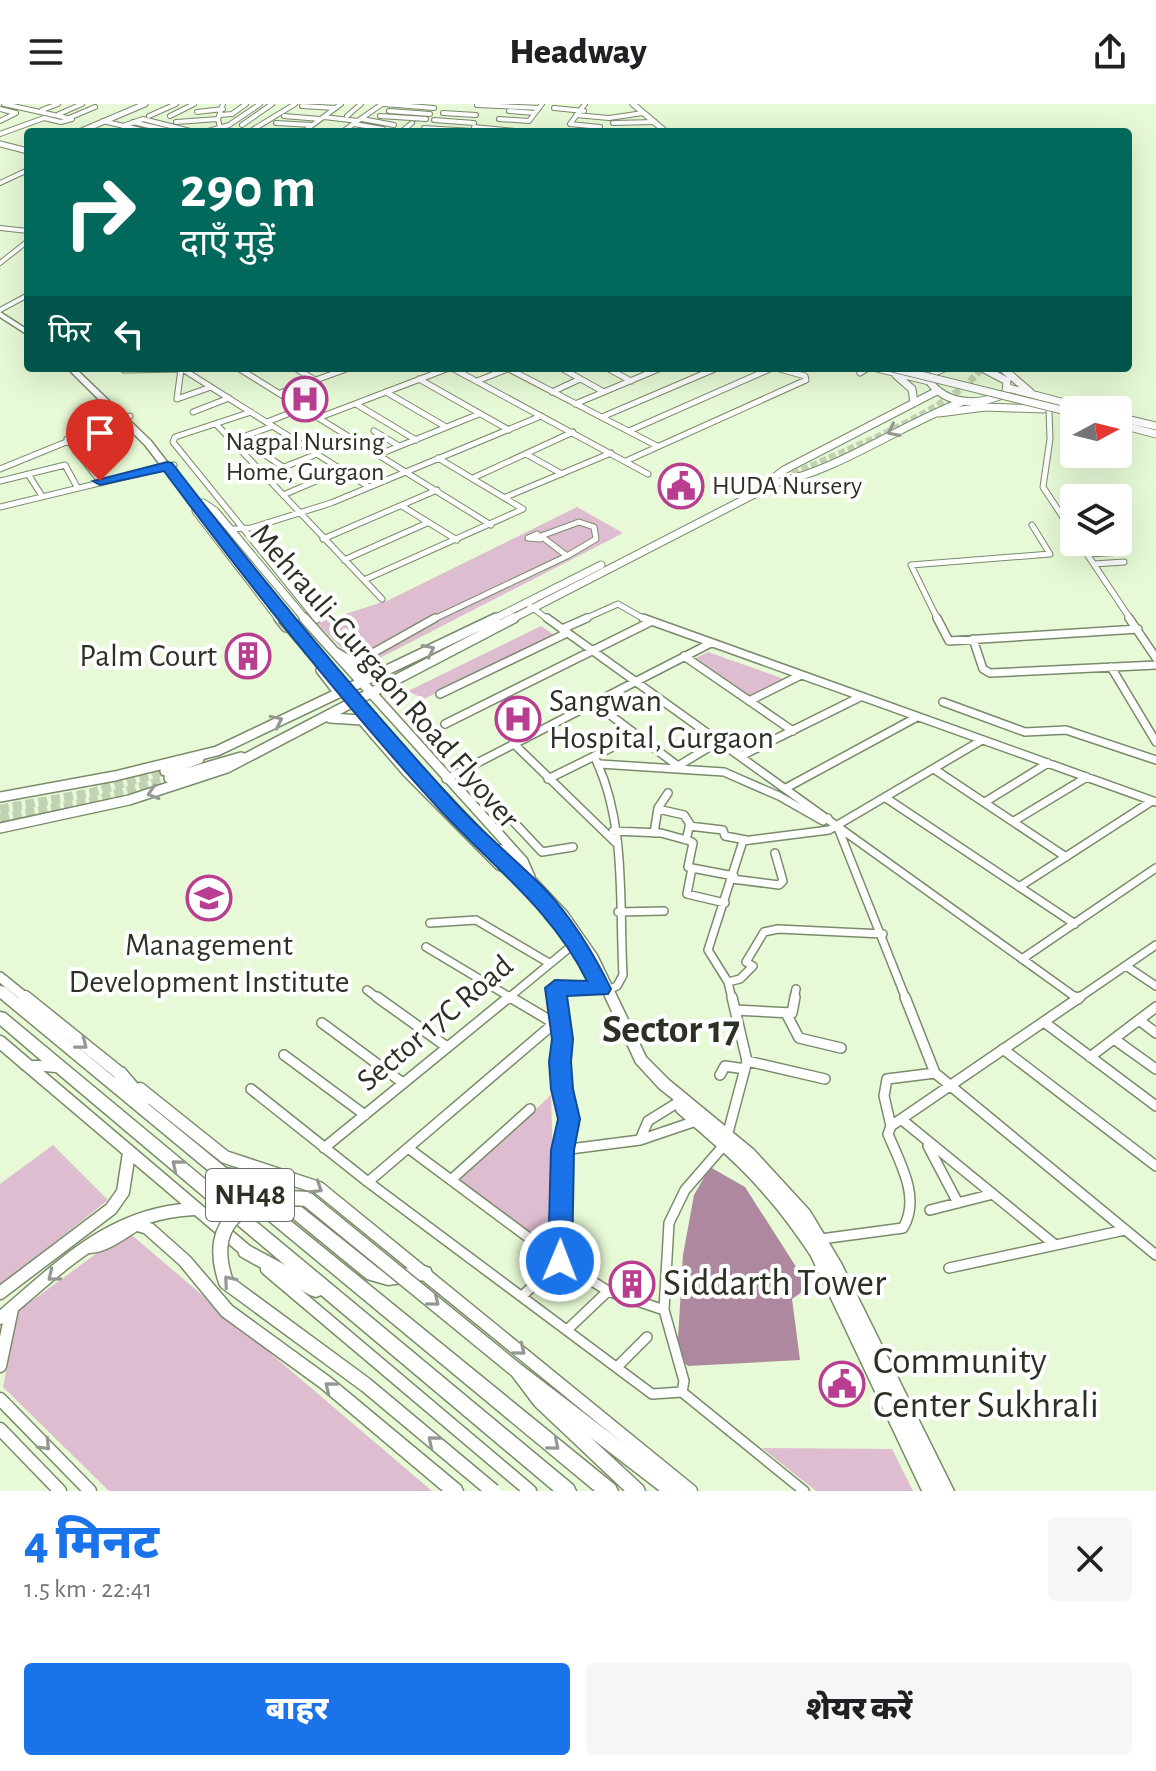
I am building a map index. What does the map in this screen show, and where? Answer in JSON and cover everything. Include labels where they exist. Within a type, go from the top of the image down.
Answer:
[{"type":"highway","name":"NH48","points":[[0,991],[609,1491]]},
{"type":"highway","name":"NH48","points":[[0,1017],[567,1491]]},
{"type":"highway","points":[[27,1065],[56,1064]]},
{"type":"highway","points":[[119,1072],[164,1125]]},
{"type":"highway","points":[[224,1173],[255,1178],[373,1274],[388,1278],[424,1273]]},
{"type":"highway","points":[[246,1251],[344,1305]]},
{"type":"main road","points":[[87,128],[145,104]]},
{"type":"main road","points":[[635,104],[661,128]]},
{"type":"main road","points":[[635,104],[661,128]]},
{"type":"main road","points":[[1,147],[24,151]]},
{"type":"main road","points":[[0,311],[24,325]]},
{"type":"main road","points":[[0,311],[24,330]]},
{"type":"main road","points":[[75,372],[126,417]]},
{"type":"main road","points":[[86,372],[126,417]]},
{"type":"main road","points":[[893,372],[908,383],[915,394],[914,403]]},
{"type":"main road","points":[[899,372],[929,381],[937,391],[964,401]]},
{"type":"main road","points":[[901,372],[1060,412]]},
{"type":"main road","points":[[926,372],[1060,405]]},
{"type":"main road","points":[[929,381],[935,372]]},
{"type":"main road","points":[[995,372],[1007,381],[1008,388]]},
{"type":"main road","points":[[1007,372],[1036,396]]},
{"type":"main road","points":[[1008,388],[1060,402]]},
{"type":"main road","points":[[994,399],[1008,388]]},
{"type":"main road","points":[[774,482],[784,470],[937,391]]},
{"type":"main road","points":[[774,482],[800,478],[924,416],[964,401],[994,399],[1060,412]]},
{"type":"main road","points":[[924,416],[974,408],[1046,410]]},
{"type":"main road","name":"Mehrauli-Gurgaon Road Flyover","points":[[126,417],[229,535],[364,712],[449,807],[531,880],[577,941]]},
{"type":"main road","points":[[1132,426],[1156,432]]},
{"type":"main road","points":[[252,755],[167,775],[338,692],[382,675],[791,473]]},
{"type":"main road","points":[[200,504],[196,511],[217,542],[338,692]]},
{"type":"main road","points":[[229,535],[444,780],[523,861],[531,880]]},
{"type":"main road","points":[[0,828],[129,800],[227,768],[370,695],[528,604]]},
{"type":"main road","points":[[332,651],[367,672],[382,675]]},
{"type":"main road","points":[[323,672],[343,665]]},
{"type":"main road","points":[[292,737],[330,711],[330,706],[317,702]]},
{"type":"main road","points":[[327,718],[353,716],[366,725],[499,865],[513,870]]},
{"type":"main road","points":[[366,725],[388,716]]},
{"type":"main road","points":[[0,797],[115,776],[217,751]]},
{"type":"main road","name":"Mehrauli-Gurgaon Road Flyover","points":[[498,850],[577,941]]},
{"type":"main road","points":[[577,941],[641,1060],[664,1084],[778,1183],[821,1239],[924,1463],[930,1491]]},
{"type":"main road","points":[[0,977],[225,1157],[319,1188],[691,1491]]},
{"type":"main road","points":[[604,990],[631,1056],[646,1076],[696,1121],[727,1140],[787,1207],[816,1252],[924,1463],[946,1491]]},
{"type":"main road","points":[[0,1042],[530,1491]]},
{"type":"main road","points":[[66,1099],[74,1079]]},
{"type":"main road","points":[[0,1293],[111,1209],[123,1192],[129,1153]]},
{"type":"main road","points":[[493,1491],[366,1385],[226,1282],[215,1261],[217,1242],[243,1209],[267,1197],[286,1195],[307,1199],[515,1369],[673,1491]]},
{"type":"main road","points":[[0,1318],[87,1248],[131,1218],[173,1207],[194,1209]]},
{"type":"main road","points":[[87,1248],[103,1244],[135,1225],[148,1228],[185,1261],[227,1311],[326,1383],[455,1491]]},
{"type":"main road","points":[[0,1366],[12,1309]]},
{"type":"main road","points":[[515,1369],[541,1401],[637,1491]]},
{"type":"main road","points":[[0,1399],[90,1491]]},
{"type":"main road","points":[[0,1429],[60,1491]]},
{"type":"street","points":[[4,104],[30,112],[58,104]]},
{"type":"street","points":[[18,107],[25,104]]},
{"type":"street","points":[[40,111],[69,118],[98,108],[82,104],[57,115]]},
{"type":"street","points":[[144,124],[157,113],[177,104],[189,107]]},
{"type":"street","points":[[174,126],[194,104]]},
{"type":"street","points":[[133,122],[174,126],[219,117],[246,104]]},
{"type":"street","points":[[241,122],[260,104]]},
{"type":"street","points":[[221,128],[241,122],[272,104]]},
{"type":"street","points":[[256,128],[295,104]]},
{"type":"street","points":[[330,104],[339,106]]},
{"type":"street","points":[[347,116],[361,104]]},
{"type":"street","points":[[348,128],[383,104],[430,114]]},
{"type":"street","points":[[197,112],[223,106]]},
{"type":"street","points":[[218,128],[223,106]]},
{"type":"street","points":[[302,106],[339,106]]},
{"type":"street","points":[[309,128],[339,106]]},
{"type":"street","points":[[443,113],[541,106]]},
{"type":"street","points":[[501,117],[534,115],[541,106]]},
{"type":"street","points":[[556,106],[611,118],[643,113]]},
{"type":"street","points":[[403,107],[395,120],[413,124],[407,128]]},
{"type":"street","points":[[389,111],[403,107],[434,108]]},
{"type":"street","points":[[0,109],[16,113],[0,121]]},
{"type":"street","points":[[477,109],[496,110]]},
{"type":"street","points":[[474,128],[477,109]]},
{"type":"street","points":[[238,110],[250,112]]},
{"type":"street","points":[[509,111],[534,115]]},
{"type":"street","points":[[579,111],[613,114]]},
{"type":"street","points":[[579,111],[600,125]]},
{"type":"street","points":[[157,113],[174,126]]},
{"type":"street","points":[[298,113],[394,125]]},
{"type":"street","points":[[623,115],[628,120]]},
{"type":"street","points":[[284,116],[323,117]]},
{"type":"street","points":[[380,116],[397,117],[424,126],[474,128]]},
{"type":"street","points":[[0,134],[44,118],[61,122],[71,120],[69,118]]},
{"type":"street","points":[[123,126],[150,118],[174,126]]},
{"type":"street","points":[[434,120],[474,128]]},
{"type":"street","points":[[103,121],[132,128]]},
{"type":"street","points":[[185,122],[213,128]]},
{"type":"street","points":[[356,122],[375,128]]},
{"type":"street","points":[[613,123],[655,122]]},
{"type":"street","points":[[275,124],[301,128]]},
{"type":"street","points":[[0,183],[24,172]]},
{"type":"street","points":[[0,175],[13,176]]},
{"type":"street","points":[[0,228],[24,229]]},
{"type":"street","points":[[0,263],[24,244]]},
{"type":"street","points":[[0,311],[24,299]]},
{"type":"street","points":[[164,377],[165,372]]},
{"type":"street","points":[[184,372],[176,399],[211,387]]},
{"type":"street","points":[[188,372],[369,487]]},
{"type":"street","points":[[245,372],[491,525]]},
{"type":"street","points":[[302,372],[315,380]]},
{"type":"street","points":[[280,393],[335,372]]},
{"type":"street","points":[[318,418],[439,372]]},
{"type":"street","points":[[458,372],[648,474]]},
{"type":"street","points":[[477,381],[500,372]]},
{"type":"street","points":[[517,372],[657,446]]},
{"type":"street","points":[[568,372],[604,392]]},
{"type":"street","points":[[614,372],[631,381]]},
{"type":"street","points":[[574,404],[652,372]]},
{"type":"street","points":[[602,417],[708,372]]},
{"type":"street","points":[[629,431],[765,372]]},
{"type":"street","points":[[626,461],[806,380],[805,376],[790,372]]},
{"type":"street","points":[[419,379],[509,430]]},
{"type":"street","points":[[552,392],[580,379]]},
{"type":"street","points":[[386,392],[446,427]]},
{"type":"street","points":[[193,412],[229,398]]},
{"type":"street","points":[[356,404],[416,440]]},
{"type":"street","points":[[232,441],[303,408]]},
{"type":"street","points":[[1046,410],[1050,439],[1043,487],[1060,513]]},
{"type":"street","points":[[251,412],[175,437],[173,442],[317,620]]},
{"type":"street","points":[[380,454],[479,414]]},
{"type":"street","points":[[229,535],[302,515],[541,416]]},
{"type":"street","points":[[0,469],[126,417]]},
{"type":"street","points":[[216,424],[382,599]]},
{"type":"street","points":[[374,431],[399,446]]},
{"type":"street","points":[[473,478],[573,432]]},
{"type":"street","points":[[240,438],[283,467]]},
{"type":"street","points":[[67,439],[100,481]]},
{"type":"street","points":[[506,498],[611,453]]},
{"type":"street","points":[[264,475],[317,454]]},
{"type":"street","points":[[526,454],[562,474]]},
{"type":"street","points":[[364,580],[523,509],[438,458]]},
{"type":"street","points":[[0,481],[83,460]]},
{"type":"street","points":[[65,465],[77,487]]},
{"type":"street","points":[[0,495],[3,506],[170,466]]},
{"type":"street","points":[[283,495],[342,470]]},
{"type":"street","points":[[28,474],[42,496]]},
{"type":"street","points":[[323,539],[437,490]]},
{"type":"street","points":[[402,506],[457,540]]},
{"type":"street","points":[[355,663],[458,605],[567,556],[596,539],[594,527],[579,522],[541,536],[567,556]]},
{"type":"street","points":[[344,560],[427,523]]},
{"type":"street","points":[[1032,525],[1050,554],[911,565],[949,641],[1138,629]]},
{"type":"street","points":[[229,535],[244,531]]},
{"type":"street","points":[[1089,556],[1156,658]]},
{"type":"street","points":[[1094,564],[1124,562]]},
{"type":"street","points":[[528,604],[1078,999]]},
{"type":"street","points":[[440,694],[614,604],[650,622],[709,644],[1154,802]]},
{"type":"street","points":[[445,724],[650,622]]},
{"type":"street","points":[[973,639],[983,669],[990,673],[1156,665]]},
{"type":"street","points":[[444,780],[709,644]]},
{"type":"street","points":[[684,656],[793,731]]},
{"type":"street","points":[[1111,667],[1156,742]]},
{"type":"street","points":[[749,701],[801,675]]},
{"type":"street","points":[[741,756],[860,697]]},
{"type":"street","points":[[593,702],[677,767]]},
{"type":"street","points":[[943,702],[1025,732],[1066,730],[1156,760]]},
{"type":"street","points":[[786,788],[917,717]]},
{"type":"street","points":[[548,779],[635,736]]},
{"type":"street","points":[[677,767],[721,740]]},
{"type":"street","points":[[658,809],[678,811],[689,826],[723,830],[725,836],[746,840],[837,826],[982,740]]},
{"type":"street","points":[[513,743],[605,836],[615,842]]},
{"type":"street","points":[[522,1296],[560,1261],[562,1150],[569,1119],[562,1089],[560,1062],[563,1039],[556,986],[604,990],[617,986],[623,975],[615,842],[600,764],[594,756]]},
{"type":"street","points":[[985,802],[1048,763]]},
{"type":"street","points":[[600,764],[724,772],[779,796],[823,821],[828,818]]},
{"type":"street","points":[[464,769],[542,852],[573,847]]},
{"type":"street","points":[[934,769],[1066,857]]},
{"type":"street","points":[[1014,821],[1087,777]]},
{"type":"street","points":[[654,833],[658,809],[668,793]]},
{"type":"street","points":[[886,798],[1075,924]]},
{"type":"street","points":[[1019,887],[1154,802]]},
{"type":"street","points":[[686,840],[689,826]]},
{"type":"street","points":[[837,826],[883,934],[935,1073],[1156,1255]]},
{"type":"street","points":[[613,831],[654,833],[686,840],[693,843],[688,867],[779,885],[783,881],[775,853]]},
{"type":"street","points":[[682,1392],[684,1381],[664,1310],[665,1251],[676,1202],[727,1140],[746,1065],[728,982],[708,950],[746,840]]},
{"type":"street","points":[[692,868],[687,894],[725,903]]},
{"type":"street","points":[[1022,959],[1156,868]]},
{"type":"street","points":[[618,912],[664,911]]},
{"type":"street","points":[[430,923],[476,920],[549,963]]},
{"type":"street","points":[[728,982],[740,979],[753,966],[746,962],[764,932],[780,929],[883,934]]},
{"type":"street","name":"Sector 17C Road","points":[[324,1148],[577,941]]},
{"type":"street","points":[[368,1182],[549,1030],[549,1020],[426,947]]},
{"type":"street","points":[[891,1126],[1155,948]]},
{"type":"street","points":[[1126,966],[1156,986]]},
{"type":"street","points":[[735,1010],[787,1015],[792,1013],[796,989]]},
{"type":"street","points":[[367,990],[447,1047]]},
{"type":"street","points":[[1090,1057],[1156,1007]]},
{"type":"street","points":[[787,1015],[799,1038],[841,1048]]},
{"type":"street","points":[[1139,1020],[1156,1033]]},
{"type":"street","points":[[1044,1022],[1156,1106]]},
{"type":"street","points":[[322,1023],[403,1083]]},
{"type":"street","points":[[1114,1039],[1156,1069]]},
{"type":"street","points":[[1003,1049],[1156,1166]]},
{"type":"street","points":[[284,1055],[365,1115]]},
{"type":"street","points":[[720,1075],[725,1066],[746,1065],[825,1079]]},
{"type":"street","points":[[821,1239],[890,1232],[907,1223],[910,1214],[906,1181],[888,1134],[891,1126],[884,1096],[887,1079],[935,1073]]},
{"type":"street","points":[[251,1089],[368,1182],[657,1396],[682,1392],[804,1491]]},
{"type":"street","points":[[640,1140],[643,1126],[677,1103]]},
{"type":"street","points":[[452,1179],[530,1109]]},
{"type":"street","points":[[901,1119],[1054,1244]]},
{"type":"street","points":[[562,1150],[640,1140],[696,1121]]},
{"type":"street","points":[[925,1140],[958,1203]]},
{"type":"street","points":[[408,1148],[560,1261],[608,1291],[664,1310]]},
{"type":"street","points":[[930,1210],[993,1194]]},
{"type":"street","points":[[949,1268],[1125,1230]]},
{"type":"street","points":[[568,1329],[608,1291]]},
{"type":"street","points":[[618,1366],[647,1337]]},
{"type":"shaded area","points":[[577,507],[623,533],[376,660],[343,650],[317,623],[389,600]]},
{"type":"shaded area","points":[[541,626],[554,635],[424,699],[408,691]]},
{"type":"shaded area","points":[[708,652],[787,680],[749,698],[694,659]]},
{"type":"shaded area","points":[[551,1095],[556,1255],[457,1182]]},
{"type":"shaded area","points":[[53,1145],[108,1200],[0,1286],[0,1184]]},
{"type":"shaded area","points":[[710,1167],[745,1187],[809,1287],[792,1299],[800,1360],[688,1366],[677,1356],[683,1255],[694,1195]]},
{"type":"shaded area","points":[[127,1231],[432,1491],[109,1491],[3,1387],[18,1311]]},
{"type":"shaded area","points":[[762,1448],[892,1449],[913,1491],[816,1491]]},
{"type":"tunnel","points":[[793,474],[921,415],[966,385],[978,372]]},
{"type":"tunnel","points":[[0,809],[90,793],[165,771]]},
{"type":"tunnel","points":[[0,818],[93,801],[169,778]]},
{"type":"place","name":"Nagpal Nursing Home, Gurgaon","points":[[305,399]]},
{"type":"place","name":"HUDA Nursery","points":[[681,486]]},
{"type":"place","name":"Palm Court","points":[[248,656]]},
{"type":"place","name":"Sangwan Hospital, Gurgaon","points":[[518,719]]},
{"type":"place","name":"Management Development Institute","points":[[209,898]]},
{"type":"place","name":"Siddarth Tower","points":[[632,1284]]},
{"type":"place","name":"Community Center Sukhrali","points":[[842,1384]]},
{"type":"district","name":"Sector 17","points":[[671,1030]]},
{"type":"route","points":[[100,481],[167,466],[238,560],[355,700],[449,807],[539,895],[586,959],[601,989],[556,985],[555,988],[563,1039],[560,1062],[562,1089],[569,1119],[562,1150],[560,1261]]}]
